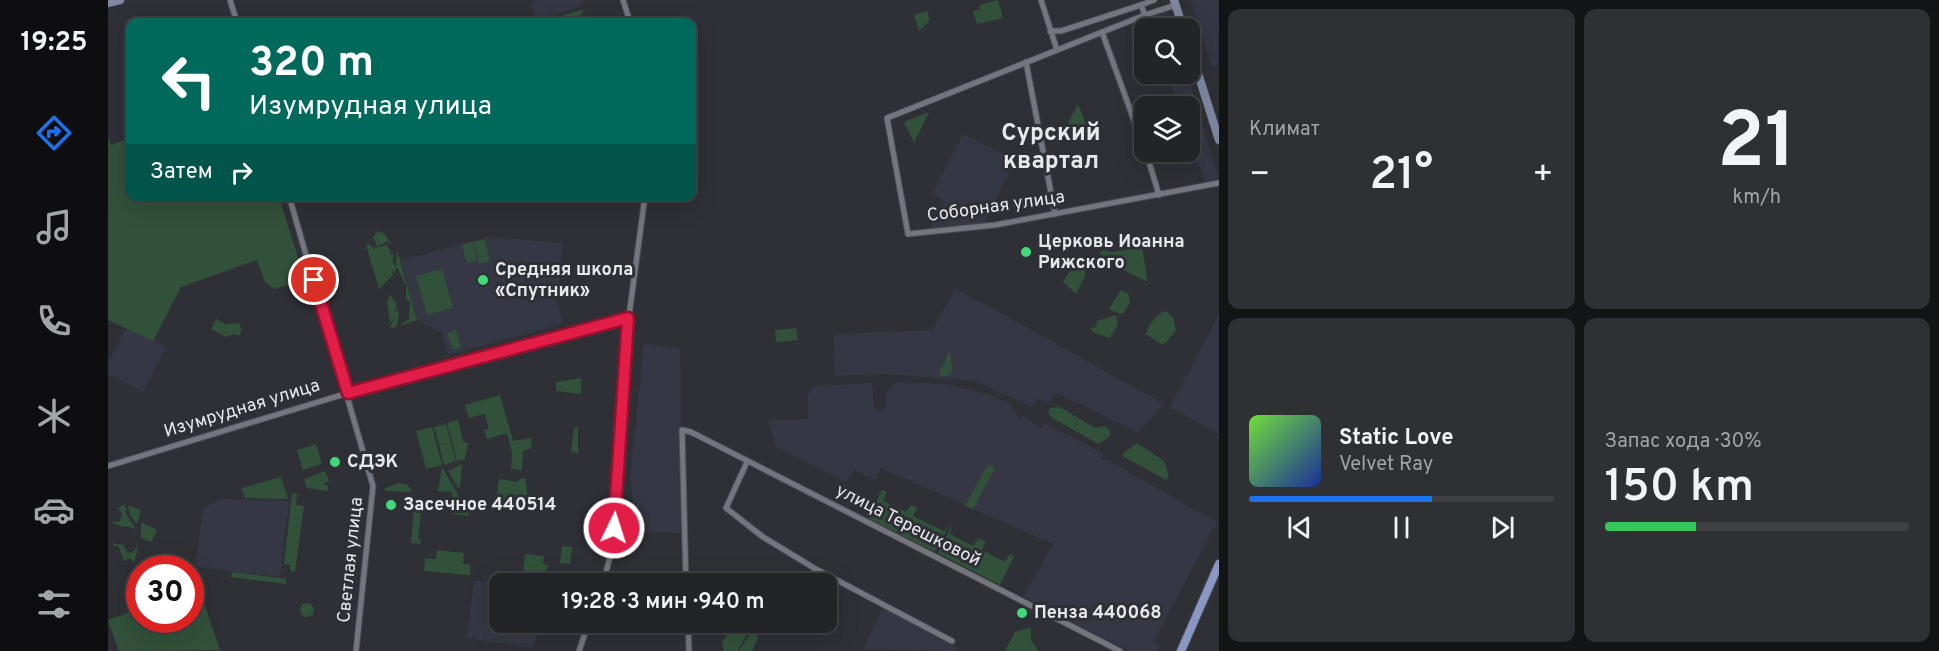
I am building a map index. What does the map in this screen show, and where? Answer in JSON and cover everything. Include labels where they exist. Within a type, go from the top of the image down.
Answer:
[{"type":"main road","points":[[108,3],[120,0]]},
{"type":"main road","points":[[1175,2],[1181,18]]},
{"type":"main road","points":[[1200,80],[1219,140]]},
{"type":"main road","points":[[1181,651],[1219,564]]},
{"type":"street","points":[[230,0],[236,18]]},
{"type":"street","points":[[623,0],[629,18]]},
{"type":"street","points":[[1041,0],[1056,50]]},
{"type":"street","points":[[1050,31],[1061,31],[1154,0]]},
{"type":"street","name":"Соборная улица","points":[[1175,2],[887,118],[908,234],[995,225],[1219,183]]},
{"type":"street","points":[[1142,5],[1145,15]]},
{"type":"street","points":[[1102,32],[1134,120]]},
{"type":"street","points":[[1026,62],[1055,214]]},
{"type":"street","points":[[1149,162],[1159,195]]},
{"type":"street","name":"Светлая улица","points":[[290,201],[372,474],[374,493],[356,651]]},
{"type":"street","points":[[606,573],[612,549],[628,318],[644,201]]},
{"type":"street","name":"Изумрудная улица","points":[[108,466],[348,393],[628,318]]},
{"type":"street","name":"улица Терешковой","points":[[686,573],[682,430],[691,432],[1120,651]]},
{"type":"street","points":[[747,462],[726,508],[763,537],[814,568],[952,641]]},
{"type":"street","points":[[579,651],[585,633]]},
{"type":"street","points":[[689,633],[690,651]]},
{"type":"shaded area","points":[[584,0],[581,6],[542,18],[535,18],[531,2]]},
{"type":"shaded area","points":[[1191,0],[1219,0],[1219,64],[1212,66],[1200,28],[1200,18],[1197,18]]},
{"type":"shaded area","points":[[1166,12],[1168,18],[1149,18]]},
{"type":"shaded area","points":[[1171,84],[1190,84],[1194,96],[1176,96]]},
{"type":"shaded area","points":[[1200,117],[1219,179],[1205,182],[1198,162],[1200,162]]},
{"type":"shaded area","points":[[963,134],[1015,160],[984,223],[930,229],[944,202],[933,192]]},
{"type":"shaded area","name":"Средняя школа «Спутник»","points":[[489,237],[563,243],[557,300],[563,324],[448,355],[442,333],[417,320],[401,260]]},
{"type":"shaded area","points":[[955,288],[1164,404],[1138,433],[1055,392],[1048,404],[1037,399],[1033,407],[975,381],[885,374],[835,376],[834,334],[932,330]]},
{"type":"shaded area","points":[[1219,314],[1219,434],[1170,407]]},
{"type":"shaded area","points":[[127,327],[166,347],[143,392],[108,374],[108,363]]},
{"type":"shaded area","points":[[644,344],[680,348],[682,533],[636,532],[630,479]]},
{"type":"shaded area","points":[[897,382],[944,384],[991,395],[1012,405],[1020,420],[1022,415],[1041,429],[1044,423],[1103,453],[1101,459],[1107,460],[1217,522],[1153,642],[1160,646],[1157,651],[1130,651],[1023,596],[1053,544],[881,468],[875,480],[854,470],[846,482],[776,447],[768,420],[808,419],[808,394],[814,386],[872,383],[874,410],[886,409],[886,393]]},
{"type":"shaded area","points":[[222,499],[289,501],[280,577],[204,568],[204,555],[197,555],[203,511],[210,504]]},
{"type":"shaded area","points":[[474,581],[489,583],[489,633],[538,633],[533,648],[467,638]]},
{"type":"shaded area","points":[[883,608],[947,641],[960,651],[863,649]]},
{"type":"green space","points":[[998,0],[1003,18],[977,24],[973,11],[979,10],[980,5]]},
{"type":"green space","points":[[585,9],[578,18],[565,18],[564,15]]},
{"type":"green space","points":[[927,11],[930,20],[919,31],[914,15]]},
{"type":"green space","points":[[1078,104],[1088,129],[1084,138],[1065,129]]},
{"type":"green space","points":[[929,112],[914,143],[904,122]]},
{"type":"green space","points":[[108,138],[111,145],[126,139],[126,201],[280,201],[305,280],[274,289],[265,282],[257,260],[181,287],[153,341],[108,320]]},
{"type":"green space","points":[[378,231],[385,234],[392,245],[387,242],[377,246],[373,237]]},
{"type":"green space","points":[[484,239],[490,261],[479,264],[473,242]]},
{"type":"green space","points":[[472,242],[477,261],[467,263],[462,245]]},
{"type":"green space","points":[[368,243],[374,248],[387,245],[391,252],[389,256],[392,253],[394,256],[392,261],[396,267],[397,250],[417,320],[399,326],[409,319],[410,302],[406,299],[406,285],[397,267],[394,273],[392,268],[393,275],[379,289],[366,245]]},
{"type":"green space","points":[[1142,247],[1148,282],[1098,258],[1102,250],[1113,252]]},
{"type":"green space","points":[[1074,264],[1085,270],[1085,276],[1076,294],[1063,282]]},
{"type":"green space","points":[[442,269],[453,308],[427,315],[416,276]]},
{"type":"green space","points":[[1121,290],[1128,293],[1130,302],[1124,313],[1120,314],[1109,309]]},
{"type":"green space","points":[[390,295],[397,304],[394,313],[397,310],[399,314],[397,327],[390,328],[394,318],[390,323],[387,303]]},
{"type":"green space","points":[[1165,311],[1173,317],[1176,330],[1166,343],[1161,344],[1146,334],[1153,320]]},
{"type":"green space","points":[[1116,315],[1118,324],[1110,338],[1092,332],[1091,328],[1096,327],[1097,321]]},
{"type":"green space","points":[[216,319],[225,324],[239,323],[242,331],[239,336],[233,334],[226,337],[211,329]]},
{"type":"green space","points":[[796,328],[798,340],[776,342],[775,330]]},
{"type":"green space","points":[[456,330],[461,347],[453,350],[447,333]]},
{"type":"green space","points":[[950,351],[952,372],[947,376],[941,376],[939,373]]},
{"type":"green space","points":[[581,378],[581,394],[556,391],[556,382]]},
{"type":"green space","points":[[500,395],[513,441],[532,438],[531,448],[523,451],[522,470],[511,469],[512,453],[507,433],[487,439],[484,430],[489,429],[485,414],[469,418],[465,405]]},
{"type":"green space","points":[[1060,407],[1095,428],[1104,426],[1111,431],[1109,437],[1099,444],[1052,418],[1048,413],[1050,408]]},
{"type":"green space","points":[[458,420],[463,442],[468,443],[465,459],[457,461],[447,423]]},
{"type":"green space","points":[[446,424],[456,461],[444,465],[439,445],[448,442],[439,444],[434,427]]},
{"type":"green space","points":[[432,427],[442,465],[426,469],[416,431]]},
{"type":"green space","points":[[578,427],[578,454],[571,451],[574,428]]},
{"type":"green space","points":[[1137,443],[1164,461],[1169,476],[1166,480],[1124,457],[1122,454]]},
{"type":"green space","points":[[316,444],[322,464],[303,470],[297,450]]},
{"type":"green space","points":[[462,464],[460,487],[458,488],[448,471]]},
{"type":"green space","points":[[987,466],[995,468],[973,509],[965,506]]},
{"type":"green space","points":[[442,467],[469,514],[468,516],[453,514],[452,492],[438,491]]},
{"type":"green space","points":[[325,471],[329,481],[323,484],[328,486],[328,491],[307,488],[304,479]]},
{"type":"green space","points":[[281,477],[288,499],[245,498],[242,488]]},
{"type":"green space","points":[[525,478],[529,505],[496,501],[499,479],[517,482]]},
{"type":"green space","points":[[399,483],[408,485],[412,492],[385,491],[385,488]]},
{"type":"green space","points":[[882,490],[887,492],[883,501],[906,512],[911,505],[917,508],[913,516],[944,531],[950,524],[935,552],[868,518]]},
{"type":"green space","points":[[292,493],[297,494],[296,505],[304,506],[295,572],[290,571],[290,565],[284,564]]},
{"type":"green space","points":[[125,504],[126,514],[136,529],[111,522],[120,521],[122,514],[118,508]]},
{"type":"green space","points":[[128,506],[141,510],[137,524],[130,515]]},
{"type":"green space","points":[[414,507],[421,511],[418,539],[421,539],[420,544],[411,543]]},
{"type":"green space","points":[[141,522],[157,530],[151,542],[141,538]]},
{"type":"green space","points":[[952,525],[950,534],[973,546],[978,538],[986,542],[982,550],[1005,562],[1010,554],[1014,557],[1000,585],[938,553]]},
{"type":"green space","points":[[112,543],[124,545],[127,553],[134,551],[139,543],[136,555],[126,555],[124,561],[118,546]]},
{"type":"green space","points":[[562,546],[572,547],[570,564],[560,563]]},
{"type":"green space","points":[[437,550],[464,553],[463,564],[470,565],[470,575],[424,571],[425,558],[436,559]]},
{"type":"green space","points":[[525,554],[544,556],[543,564],[548,565],[546,573],[523,573]]},
{"type":"green space","points":[[232,572],[286,579],[286,584],[231,577]]},
{"type":"green space","points":[[204,603],[220,650],[119,651],[108,620],[126,614],[126,633],[204,633]]},
{"type":"green space","points":[[304,603],[310,603],[314,610],[310,617],[304,617],[300,613],[300,607]]},
{"type":"green space","points":[[1031,627],[1031,640],[1038,651],[1005,651],[1015,632]]},
{"type":"green space","points":[[728,633],[747,633],[738,651],[724,651],[722,643]]},
{"type":"green space","points":[[751,633],[756,633],[758,638],[752,651],[739,651]]},
{"type":"place","name":"Церковь Иоанна Рижского","points":[[1026,252]]},
{"type":"place","name":"Средняя школа «Спутник»","points":[[483,280]]},
{"type":"place","name":"СДЭК","points":[[335,462]]},
{"type":"place","name":"Засечное 440514","points":[[391,505]]},
{"type":"place","name":"Пенза 440068","points":[[1022,613]]},
{"type":"district","name":"Сурский квартал","points":[[1051,148]]},
{"type":"route","points":[[314,280],[348,393],[621,318],[628,318],[614,528]]}]
